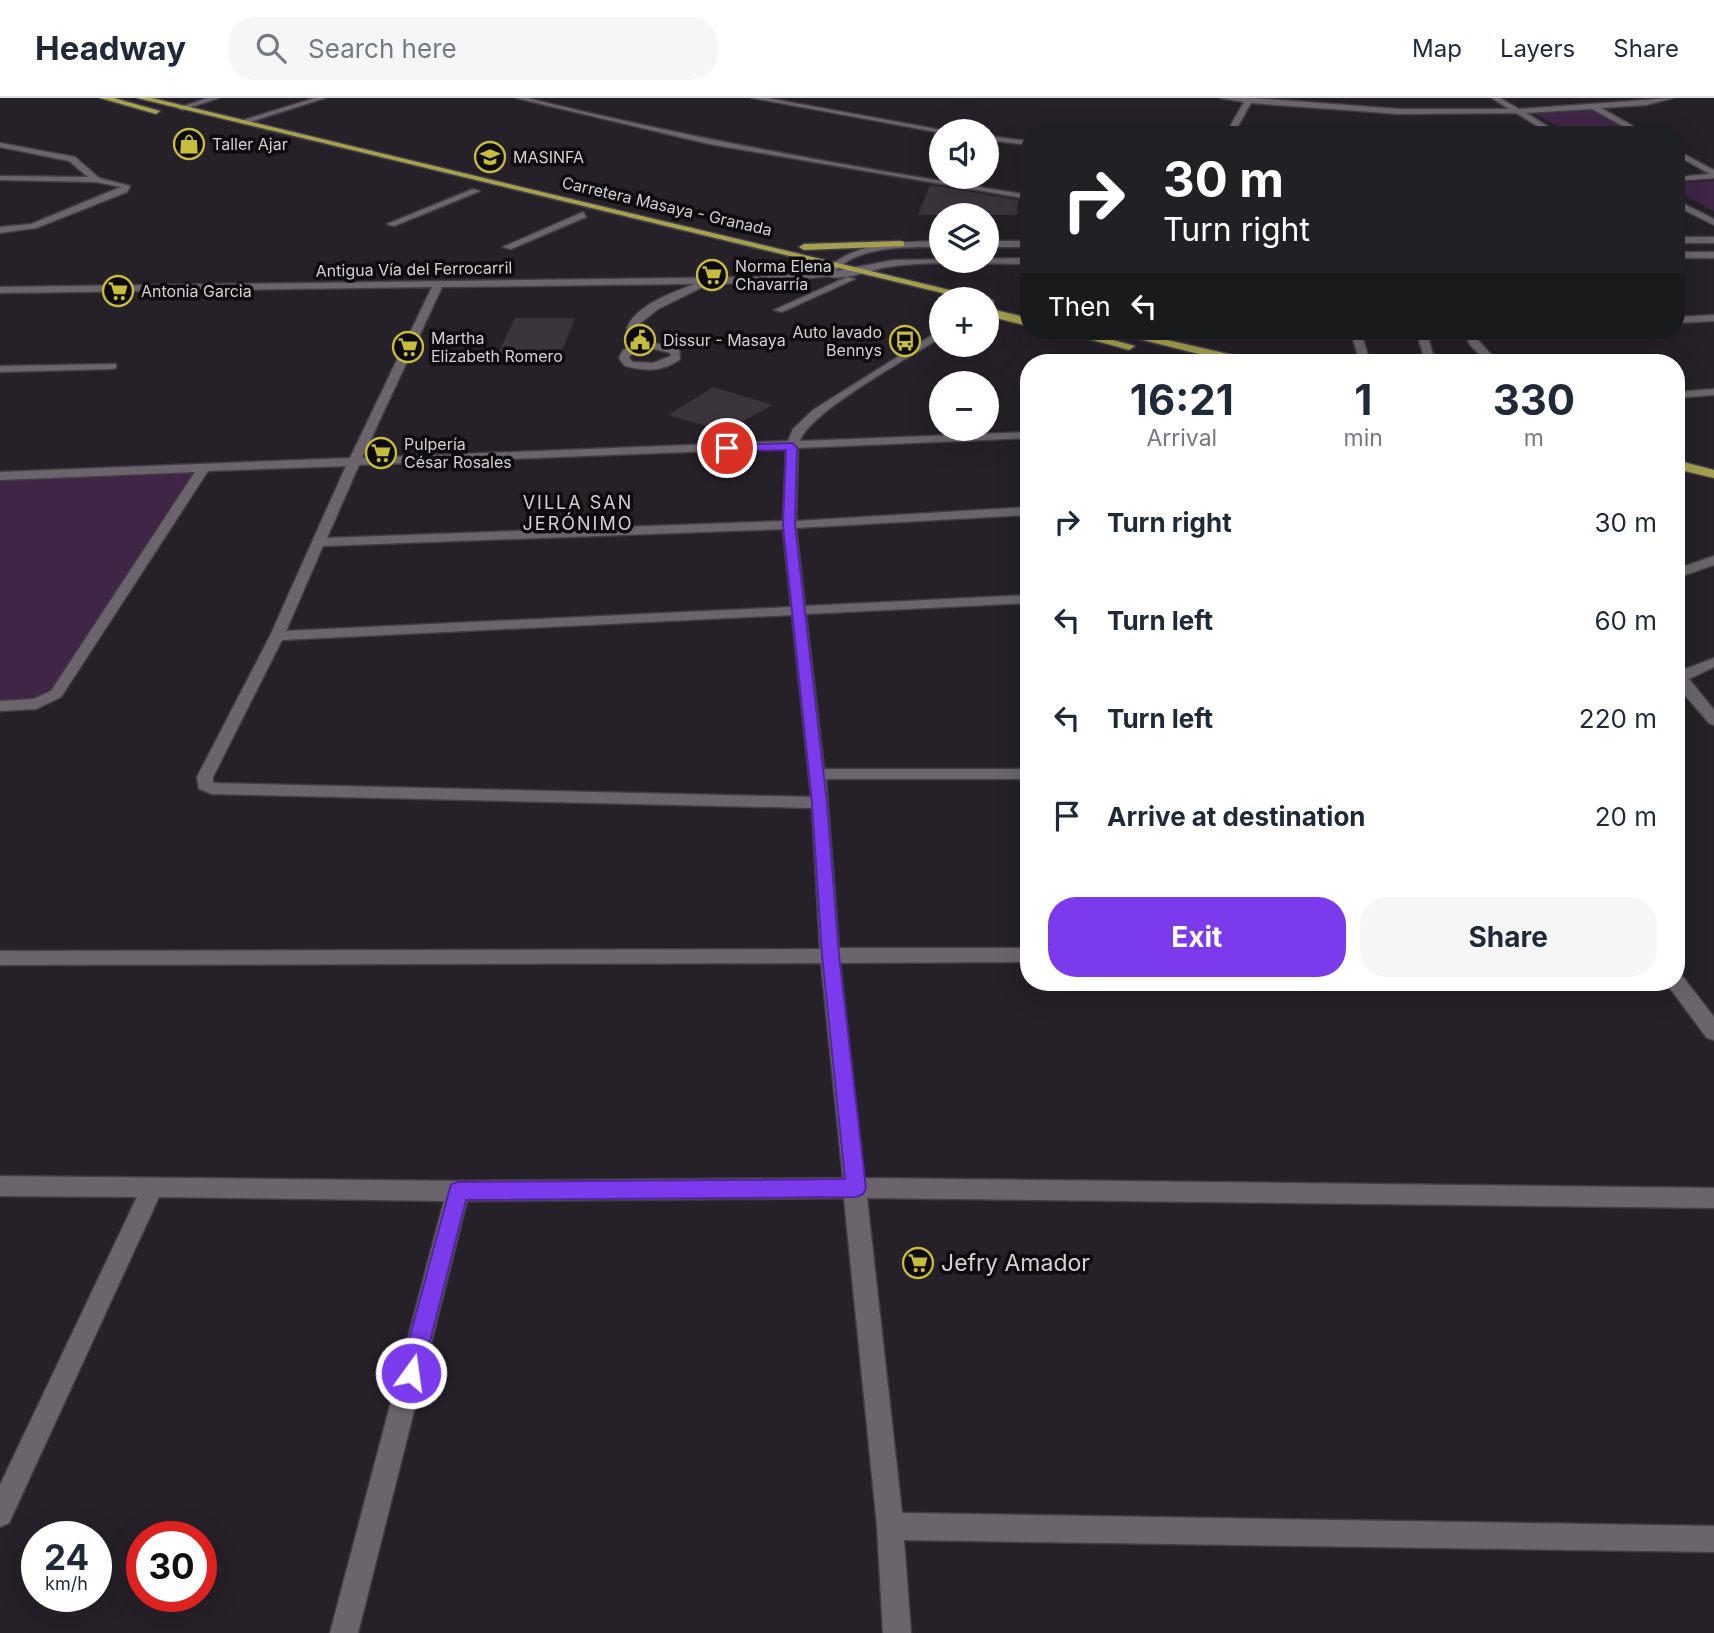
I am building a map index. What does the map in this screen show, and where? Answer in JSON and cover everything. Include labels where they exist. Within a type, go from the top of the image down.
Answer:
[{"type":"highway","points":[[104,98],[411,175]]},
{"type":"highway","name":"Carretera Masaya - Granada","points":[[141,98],[929,288]]},
{"type":"highway","points":[[450,185],[490,194]]},
{"type":"highway","name":"Carretera Masaya - Granada","points":[[543,206],[929,298]]},
{"type":"highway","points":[[734,241],[830,248],[900,244]]},
{"type":"highway","name":"Carretera Masaya - Granada","points":[[999,305],[1020,309]]},
{"type":"highway","name":"Carretera Masaya - Granada","points":[[999,309],[1020,318]]},
{"type":"highway","points":[[1104,340],[1162,354]]},
{"type":"highway","points":[[1152,340],[1212,354]]},
{"type":"highway","points":[[1685,466],[1714,474]]},
{"type":"highway","points":[[1685,480],[1714,487]]},
{"type":"street","points":[[182,108],[216,98]]},
{"type":"street","points":[[241,122],[322,98]]},
{"type":"street","points":[[519,98],[594,118],[724,145],[1020,196]]},
{"type":"street","points":[[755,98],[929,129]]},
{"type":"street","points":[[1223,98],[1401,113],[1519,112],[1633,104],[1670,98]]},
{"type":"street","points":[[1495,98],[1543,126]]},
{"type":"street","points":[[1577,98],[1628,126]]},
{"type":"street","points":[[1234,126],[1249,99]]},
{"type":"street","points":[[999,139],[1020,142]]},
{"type":"street","points":[[0,145],[72,159],[96,180]]},
{"type":"street","points":[[1685,157],[1714,175]]},
{"type":"street","points":[[1685,177],[1714,175]]},
{"type":"street","points":[[0,178],[96,180],[126,186],[124,190],[33,226],[0,230]]},
{"type":"street","points":[[391,224],[477,191]]},
{"type":"street","points":[[1685,207],[1714,222]]},
{"type":"street","points":[[508,247],[583,215]]},
{"type":"street","points":[[1685,240],[1714,240]]},
{"type":"street","points":[[828,274],[837,264],[873,249],[900,244],[929,244]]},
{"type":"street","points":[[999,244],[1020,244]]},
{"type":"street","points":[[1685,255],[1714,255]]},
{"type":"street","name":"Antigua Vía del Ferrocarril","points":[[0,290],[758,280],[863,270],[894,263],[1020,261]]},
{"type":"street","points":[[779,310],[850,279]]},
{"type":"street","points":[[637,347],[632,329],[634,322],[644,313],[710,281]]},
{"type":"street","points":[[438,285],[354,462],[321,542],[277,636],[205,777],[205,785],[212,789],[820,803]]},
{"type":"street","points":[[1685,320],[1714,318]]},
{"type":"street","points":[[897,1633],[890,1526],[830,955],[820,803],[789,525],[792,447],[797,431],[817,412],[929,340]]},
{"type":"street","points":[[1473,340],[1485,354]]},
{"type":"street","points":[[0,369],[112,366]]},
{"type":"street","points":[[1685,394],[1714,392]]},
{"type":"street","points":[[0,476],[792,447],[1020,435]]},
{"type":"street","points":[[0,706],[36,704],[56,694],[203,469]]},
{"type":"street","points":[[321,542],[789,525],[1020,512]]},
{"type":"street","points":[[1685,571],[1714,560]]},
{"type":"street","points":[[277,636],[1020,599]]},
{"type":"street","points":[[1685,674],[1714,662]]},
{"type":"street","points":[[1685,686],[1714,720]]},
{"type":"street","points":[[816,774],[1020,774]]},
{"type":"street","points":[[0,958],[1020,955]]},
{"type":"street","points":[[1683,991],[1714,1032]]},
{"type":"street","points":[[0,1186],[458,1191],[856,1188],[1714,1198]]},
{"type":"street","points":[[0,1514],[152,1188]]},
{"type":"street","points":[[344,1633],[458,1191]]},
{"type":"street","points":[[890,1526],[1714,1539]]},
{"type":"shaded area","points":[[1592,110],[1620,126],[1557,126],[1535,114]]},
{"type":"shaded area","points":[[1714,181],[1714,211],[1685,195],[1685,183]]},
{"type":"shaded area","points":[[203,469],[47,700],[0,706],[0,476]]},
{"type":"building","points":[[929,188],[1018,200],[1017,215],[999,215],[999,203],[929,203],[929,215],[918,215]]},
{"type":"building","points":[[515,318],[575,318],[558,361],[506,361],[508,355],[497,355]]},
{"type":"building","points":[[713,387],[773,405],[724,431],[668,415]]},
{"type":"place","name":"Taller Ajar","points":[[189,144]]},
{"type":"place","name":"MASINFA","points":[[490,157]]},
{"type":"place","name":"Norma Elena Chavarría","points":[[712,275]]},
{"type":"place","name":"Antonia Garcia","points":[[118,291]]},
{"type":"place","name":"Dissur - Masaya","points":[[640,340]]},
{"type":"place","name":"Auto lavado Bennys","points":[[905,341]]},
{"type":"place","name":"Martha Elizabeth Romero","points":[[408,347]]},
{"type":"place","name":"Pulpería César Rosales","points":[[381,453]]},
{"type":"place","name":"Jefry Amador","points":[[918,1263]]},
{"type":"district","name":"VILLA SAN JERÓNIMO","points":[[578,512]]},
{"type":"route","points":[[411,1373],[458,1191],[856,1188],[830,955],[820,803],[789,525],[792,447],[727,448]]}]
